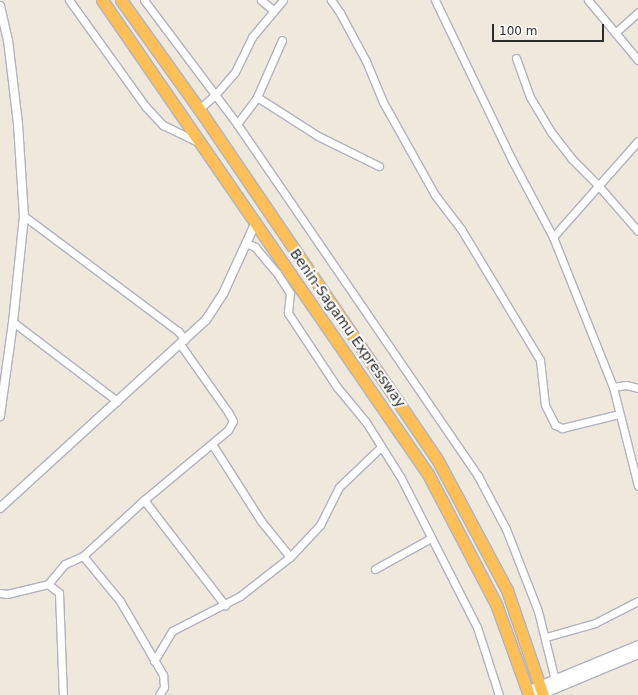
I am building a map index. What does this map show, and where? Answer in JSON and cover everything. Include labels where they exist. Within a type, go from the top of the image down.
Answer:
[{"type":"highway","name":"Benin-Sagamu Expressway","points":[[102,0],[428,474],[496,604],[536,692]]},
{"type":"highway","name":"Benin-Sagamu Expressway","points":[[121,0],[198,109],[438,459],[507,590],[536,692]]},
{"type":"highway","points":[[209,155],[222,146]]},
{"type":"main road","points":[[536,692],[555,680],[638,645]]},
{"type":"main road","points":[[536,692],[638,653]]},
{"type":"street","points":[[69,0],[146,107],[163,125],[202,144]]},
{"type":"street","points":[[144,0],[237,124],[478,476],[506,529],[546,637],[555,680]]},
{"type":"street","points":[[261,0],[273,10]]},
{"type":"street","points":[[198,109],[215,95],[234,72],[252,36],[283,0]]},
{"type":"street","points":[[330,0],[340,13],[366,61],[383,102],[435,196],[461,229],[540,360],[545,405],[555,425],[562,428],[619,414]]},
{"type":"street","points":[[435,0],[512,160],[553,236],[613,387],[638,486]]},
{"type":"street","points":[[588,0],[638,60]]},
{"type":"street","points":[[0,6],[8,40],[18,124],[24,216],[14,322],[0,416]]},
{"type":"street","points":[[615,33],[638,12]]},
{"type":"street","points":[[237,124],[257,97],[282,40]]},
{"type":"street","points":[[516,58],[530,97],[551,132],[571,158],[598,184],[638,231]]},
{"type":"street","points":[[257,97],[318,136],[379,166]]},
{"type":"street","points":[[553,236],[638,141]]},
{"type":"street","points":[[0,593],[7,594],[48,584],[65,564],[83,556],[144,500],[228,430],[233,421],[182,342],[178,330],[24,216]]},
{"type":"street","points":[[0,508],[206,320],[223,294],[256,222]]},
{"type":"street","points":[[246,243],[255,247],[277,273],[290,293],[288,313],[401,478],[477,627],[499,695]]},
{"type":"street","points":[[14,322],[117,401]]},
{"type":"street","points":[[613,387],[626,385],[638,388]]},
{"type":"street","points":[[212,444],[261,520],[290,557]]},
{"type":"street","points":[[154,661],[172,631],[225,605],[290,557],[320,524],[339,487],[380,447]]},
{"type":"street","points":[[144,500],[225,605]]},
{"type":"street","points":[[376,569],[431,538]]},
{"type":"street","points":[[83,556],[120,601],[163,676],[164,687],[159,695]]},
{"type":"street","points":[[48,584],[59,593],[63,695]]},
{"type":"street","points":[[546,637],[595,623],[638,601]]}]
